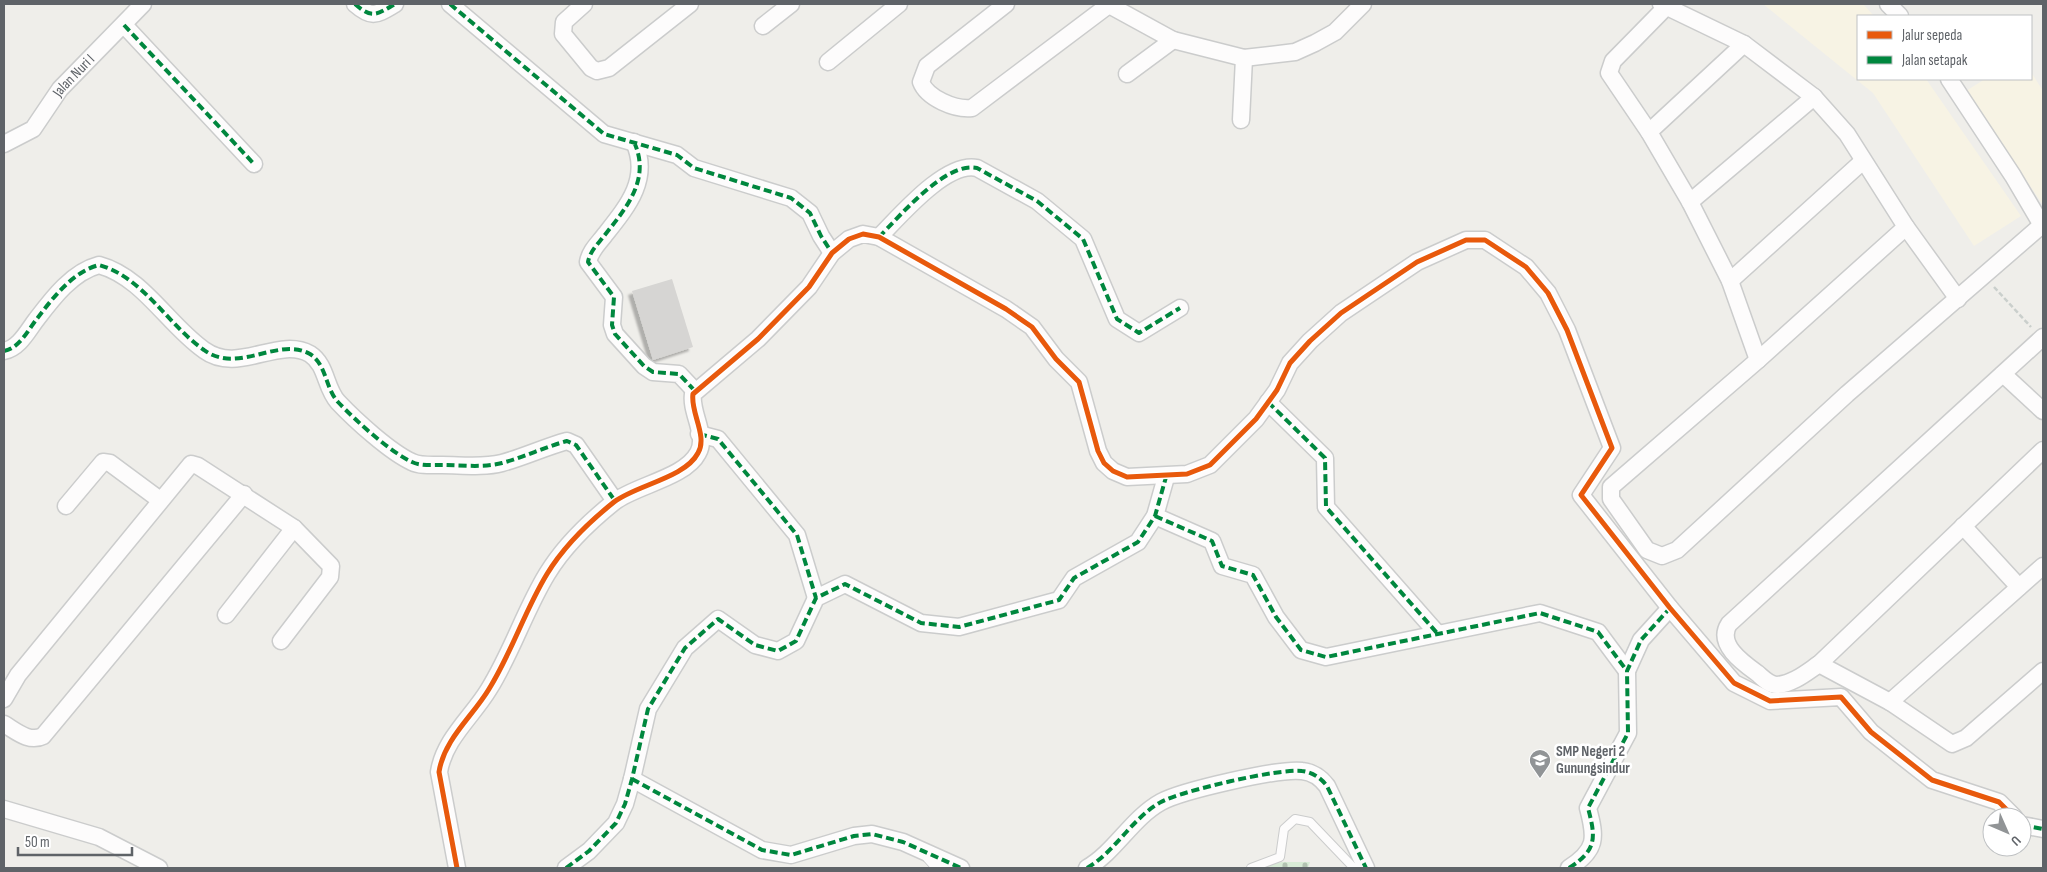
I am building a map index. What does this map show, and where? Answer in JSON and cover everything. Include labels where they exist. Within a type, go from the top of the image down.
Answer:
[{"type":"street","name":"Jalan Nuri I","points":[[4,144],[33,129],[60,89],[143,4]]},
{"type":"street","points":[[355,4],[366,14],[373,15],[394,4]]},
{"type":"street","points":[[450,4],[604,134],[677,155],[694,168],[791,198],[810,213],[832,253]]},
{"type":"street","points":[[584,4],[564,22],[563,34],[591,68],[599,71],[609,68],[690,4]]},
{"type":"street","points":[[763,26],[791,4]]},
{"type":"street","points":[[828,62],[898,4]]},
{"type":"street","points":[[1006,4],[927,66],[921,82],[923,87],[940,100],[957,109],[972,108],[1110,4],[1173,40],[1244,58],[1295,52],[1315,43],[1335,32],[1363,4]]},
{"type":"street","points":[[1888,4],[1899,15]]},
{"type":"street","points":[[1758,360],[1730,281],[1690,202],[1649,132],[1612,79],[1608,69],[1613,61],[1664,5],[1744,44],[1814,97],[1848,134],[1863,161],[1906,227],[1958,299]]},
{"type":"street","points":[[124,25],[254,164]]},
{"type":"street","points":[[1127,74],[1173,40]]},
{"type":"street","points":[[1649,132],[1744,44]]},
{"type":"street","points":[[1241,120],[1244,58]]},
{"type":"street","points":[[1906,227],[1758,360],[1611,487],[1610,499],[1647,550],[1666,556],[1677,550],[1847,394],[2043,226],[1950,80]]},
{"type":"street","points":[[1690,202],[1814,97]]},
{"type":"street","points":[[634,142],[640,164],[638,185],[628,206],[591,252],[588,262],[614,297],[612,325],[616,334],[644,366],[658,373],[678,374],[695,391]]},
{"type":"street","points":[[1730,281],[1863,161]]},
{"type":"street","points":[[879,237],[948,174],[963,167],[977,168],[1037,202],[1083,239],[1118,319],[1139,333],[1180,308]]},
{"type":"street","points":[[457,868],[439,772],[445,748],[489,689],[547,575],[571,542],[615,501],[685,467],[698,454],[701,447],[692,404],[695,391],[758,339],[809,287],[832,253],[849,239],[863,234],[879,237],[1006,309],[1032,327],[1056,359],[1079,382],[1098,451],[1104,463],[1113,471],[1127,477],[1187,474],[1210,465],[1238,438],[1268,402],[1290,363],[1310,341],[1363,296],[1432,254],[1466,240],[1485,240],[1526,267],[1548,293],[1567,330],[1612,448],[1581,495],[1670,608],[1734,683],[1770,701],[1841,697],[1871,732],[1932,780],[1999,802],[2004,807]]},
{"type":"street","points":[[4,352],[18,345],[44,309],[72,280],[83,271],[99,265],[117,273],[138,288],[186,336],[214,357],[223,360],[241,359],[294,350],[308,354],[322,367],[337,401],[365,427],[412,462],[423,465],[463,466],[501,463],[566,441],[576,445],[615,501]]},
{"type":"street","points":[[2043,338],[1726,628],[1726,638],[1738,659],[1770,683],[1778,685],[1797,679],[1819,664],[2043,450]]},
{"type":"street","points":[[2004,374],[2043,411]]},
{"type":"street","points":[[1268,402],[1325,458],[1326,507],[1437,633]]},
{"type":"street","points":[[699,434],[718,439],[797,535],[816,598]]},
{"type":"street","points":[[66,506],[103,462],[110,463],[160,500]]},
{"type":"street","points":[[4,699],[18,675],[190,464],[198,466],[244,494],[294,528],[328,562],[332,571],[330,577],[282,641]]},
{"type":"street","points":[[566,868],[589,851],[616,823],[625,804],[632,780],[648,709],[685,648],[718,619],[755,645],[778,651],[796,641],[816,598],[845,584],[921,623],[959,626],[1059,600],[1074,578],[1138,542],[1154,516],[1166,476]]},
{"type":"street","points":[[4,724],[28,738],[34,739],[43,736],[244,494]]},
{"type":"street","points":[[1154,516],[1212,541],[1222,566],[1253,575],[1276,617],[1301,650],[1326,657],[1540,613],[1598,632],[1627,671]]},
{"type":"street","points":[[1963,526],[2019,587]]},
{"type":"street","points":[[226,615],[294,528]]},
{"type":"street","points":[[1890,702],[2043,566]]},
{"type":"street","points":[[1569,868],[1588,854],[1593,843],[1595,832],[1588,808],[1628,732],[1627,671],[1640,640],[1670,608]]},
{"type":"street","points":[[1819,664],[1890,702],[1945,741],[1957,744],[2043,672]]},
{"type":"street","points":[[1087,868],[1160,802],[1197,789],[1286,771],[1302,771],[1322,780],[1327,786],[1366,868]]},
{"type":"street","points":[[632,780],[762,850],[791,855],[854,836],[872,834],[903,842],[961,868]]},
{"type":"street","points":[[4,809],[99,837],[159,868]]},
{"type":"lane","points":[[1251,868],[1280,857],[1284,828],[1295,819],[1310,822],[1354,868]]},
{"type":"lane","points":[[919,849],[936,868]]},
{"type":"path","points":[[1984,277],[2043,338]]},
{"type":"shaded area","points":[[1763,4],[1863,4],[1873,15],[1857,15],[1857,80],[1927,80],[2021,216],[1974,246],[1873,93]]},
{"type":"shaded area","points":[[2032,74],[2043,91],[2043,205],[1966,91],[1983,80],[2032,80]]},
{"type":"green space","points":[[1282,862],[1310,862],[1308,868],[1258,868]]},
{"type":"building","points":[[672,279],[693,347],[653,360],[632,291]]},
{"type":"marked path","points":[[355,4],[366,12],[374,14],[395,4]]},
{"type":"marked path","points":[[450,4],[604,134],[677,155],[694,168],[791,198],[810,213],[832,253]]},
{"type":"marked path","points":[[124,25],[254,164]]},
{"type":"marked path","points":[[634,142],[639,155],[640,168],[634,192],[621,214],[592,251],[588,262],[614,297],[612,325],[615,334],[644,366],[653,372],[679,374],[695,391]]},
{"type":"marked path","points":[[879,237],[911,204],[938,181],[965,168],[977,168],[1037,201],[1083,239],[1117,319],[1139,333],[1180,308]]},
{"type":"marked path","points":[[4,351],[18,343],[63,287],[80,274],[99,265],[115,271],[129,280],[155,303],[191,340],[217,357],[230,359],[244,358],[285,349],[298,350],[310,354],[320,364],[338,402],[383,443],[412,462],[426,465],[495,465],[567,441],[576,445],[615,501]]},
{"type":"marked path","points":[[1268,402],[1325,458],[1326,507],[1437,633]]},
{"type":"marked path","points":[[699,434],[718,439],[797,535],[816,598]]},
{"type":"marked path","points":[[566,868],[589,851],[616,823],[625,804],[648,709],[685,648],[718,619],[755,645],[778,651],[796,641],[816,598],[845,584],[921,623],[959,627],[1059,600],[1074,578],[1138,542],[1155,516],[1166,477]]},
{"type":"marked path","points":[[1155,516],[1212,541],[1222,566],[1253,575],[1276,617],[1301,650],[1326,657],[1540,613],[1598,632],[1627,671]]},
{"type":"marked path","points":[[1569,868],[1585,855],[1589,849],[1593,835],[1588,808],[1628,733],[1627,671],[1641,640],[1670,608]]},
{"type":"marked path","points":[[1087,868],[1106,853],[1141,817],[1161,802],[1188,792],[1230,781],[1290,771],[1309,773],[1322,780],[1327,786],[1366,868]]},
{"type":"marked path","points":[[632,779],[762,850],[791,855],[854,836],[872,834],[903,842],[961,868]]},
{"type":"marked path","points":[[2032,827],[2043,829]]},
{"type":"cycle path","points":[[457,868],[439,772],[442,760],[453,738],[497,675],[547,574],[577,535],[614,502],[623,496],[672,475],[692,462],[701,446],[693,394],[758,339],[809,287],[832,253],[849,239],[863,234],[879,237],[1006,309],[1032,327],[1056,359],[1079,382],[1098,451],[1104,463],[1113,471],[1127,477],[1187,474],[1210,465],[1256,419],[1277,390],[1290,363],[1310,341],[1341,313],[1417,262],[1466,240],[1485,240],[1526,267],[1548,293],[1567,330],[1612,448],[1581,495],[1670,608],[1734,683],[1770,701],[1841,697],[1871,732],[1932,780],[1999,802],[2004,807]]},
{"type":"place","name":"SMP Negeri 2 Gunungsindur","points":[[1540,779]]}]
